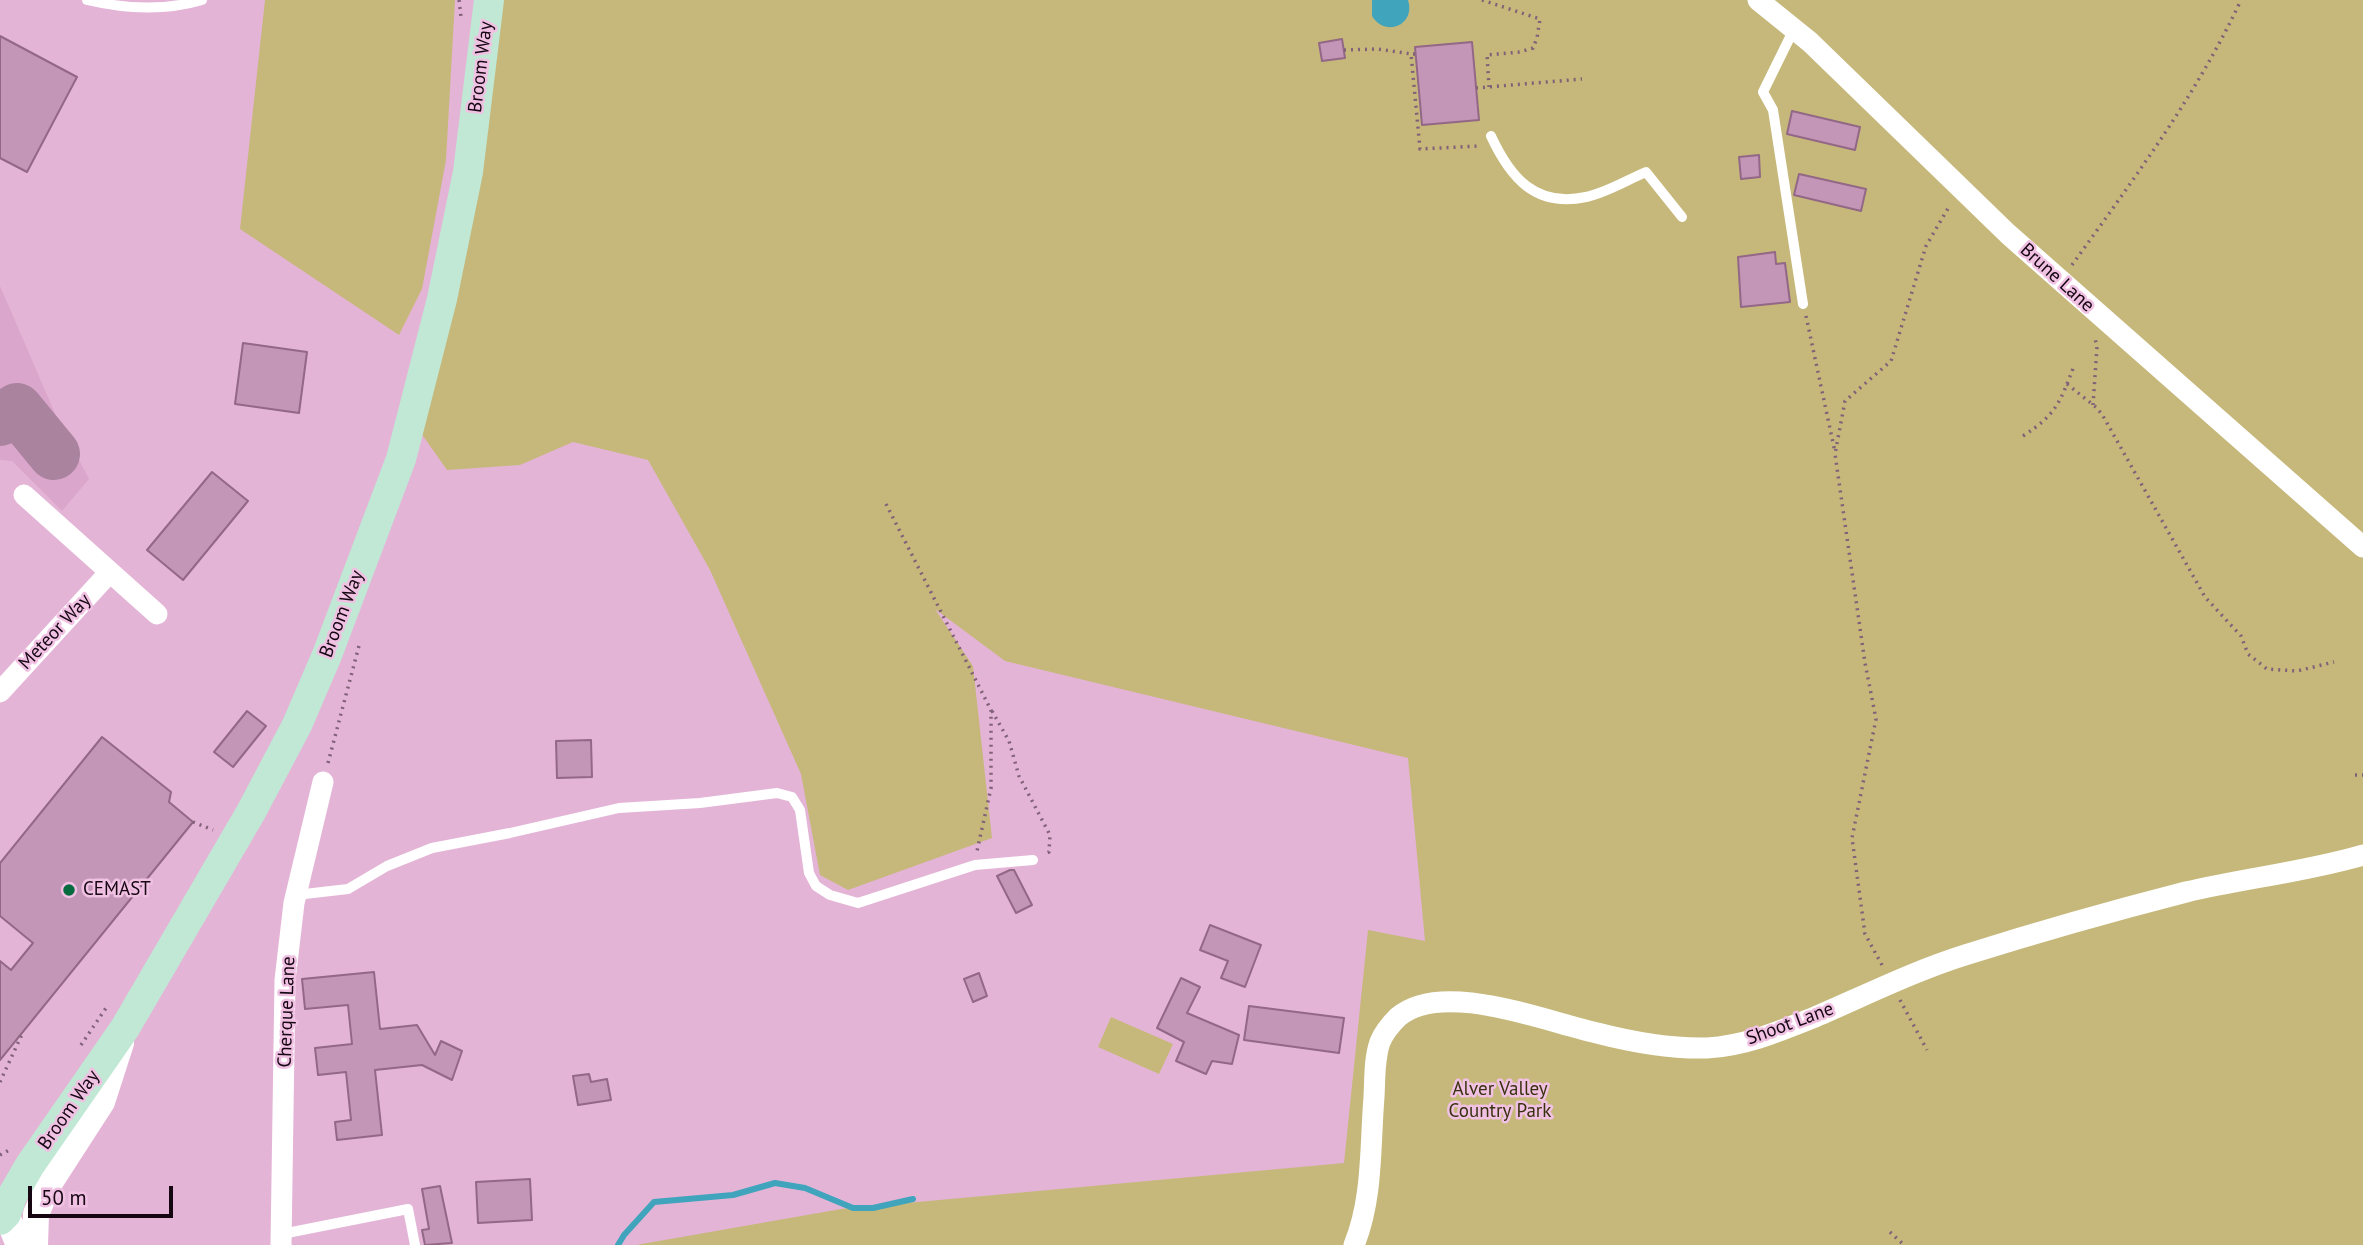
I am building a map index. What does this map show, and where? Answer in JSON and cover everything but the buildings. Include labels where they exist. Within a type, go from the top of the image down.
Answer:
[{"type":"main road","name":"Broom Way","points":[[2,1205],[12,1196],[21,1157],[251,812],[297,725],[327,655],[401,459],[442,299],[468,172],[489,0]]},
{"type":"street","name":"Brune Lane","points":[[1758,0],[1794,29],[2060,281],[2363,547]]},
{"type":"street","points":[[24,495],[157,614]]},
{"type":"street","name":"Meteor Way","points":[[0,692],[109,573]]},
{"type":"street","name":"Cherque Lane","points":[[282,1240],[285,980],[296,895],[323,782]]},
{"type":"street","name":"Shoot Lane","points":[[1354,1245],[1366,1203],[1376,1056],[1387,1030],[1398,1017],[1412,1007],[1461,1002],[1491,1005],[1598,1034],[1671,1047],[1710,1048],[1742,1043],[1775,1033],[1960,957],[2189,891],[2336,863],[2363,855]]},
{"type":"street","points":[[35,1245],[36,1214],[49,1184],[102,1102],[117,1016]]},
{"type":"street","points":[[2,1205],[19,1245]]},
{"type":"lane","points":[[87,0],[119,6],[147,7],[172,6],[202,0]]},
{"type":"lane","points":[[1794,29],[1763,92],[1773,110],[1803,304]]},
{"type":"lane","points":[[1493,140],[1503,161],[1524,185],[1541,195],[1563,201],[1588,197],[1646,172],[1682,216]]},
{"type":"lane","points":[[296,895],[348,889],[387,866],[432,848],[619,808],[700,803],[778,793],[792,797],[800,810],[808,873],[816,886],[830,895],[858,903],[970,866],[1033,860]]},
{"type":"lane","points":[[282,1240],[408,1209],[415,1245]]},
{"type":"path","points":[[459,0],[461,23]]},
{"type":"path","points":[[1482,0],[1540,19],[1533,48],[1487,55],[1489,87]]},
{"type":"path","points":[[2060,281],[2162,141],[2227,30],[2241,0]]},
{"type":"path","points":[[1344,50],[1378,49],[1413,54],[1420,149],[1493,140]]},
{"type":"path","points":[[1476,88],[1582,79]]},
{"type":"path","points":[[1836,454],[1845,401],[1891,361],[1926,246],[1960,188]]},
{"type":"path","points":[[1803,304],[1836,454],[1865,663],[1876,719],[1852,838],[1865,934],[1927,1050]]},
{"type":"path","points":[[2092,328],[2097,346],[2093,405]]},
{"type":"path","points":[[2024,436],[2043,423],[2058,406],[2074,366]]},
{"type":"path","points":[[2067,384],[2103,416],[2205,597],[2241,636],[2248,654],[2267,669],[2297,671],[2334,662]]},
{"type":"path","points":[[886,503],[1009,741],[1019,776],[1050,835],[1049,852],[1033,860]]},
{"type":"path","points":[[970,866],[978,849],[991,788],[991,710]]},
{"type":"path","points":[[2355,775],[2363,775]]},
{"type":"path","points":[[193,822],[222,834]]},
{"type":"path","points":[[79,1048],[117,1016]]},
{"type":"path","points":[[0,1082],[23,1032]]},
{"type":"path","points":[[0,1155],[21,1157]]},
{"type":"path","points":[[1890,1232],[1904,1245]]},
{"type":"shaded area","points":[[0,286],[57,418],[89,479],[62,511],[12,461],[0,460]]},
{"type":"green space","points":[[265,0],[455,0],[446,160],[422,289],[399,335],[240,229]]},
{"type":"green space","name":"Alver Valley Country Park","points":[[496,0],[2363,0],[2363,1245],[636,1245],[841,1209],[1344,1163],[1368,930],[1425,941],[1408,758],[1005,661],[935,609],[973,666],[992,838],[848,890],[820,875],[801,774],[710,570],[648,460],[573,442],[520,465],[447,470],[416,426]]},
{"type":"green space","points":[[1111,1017],[1173,1044],[1159,1074],[1098,1047]]},
{"type":"water","points":[[1372,0],[1408,0],[1408,16],[1398,26],[1384,26],[1372,16]]},
{"type":"waterway","points":[[618,1245],[654,1202],[733,1195],[775,1183],[805,1188],[853,1208],[873,1208],[913,1199]]},
{"type":"taxiway","points":[[0,420],[17,409],[54,454]]},
{"type":"place","name":"CEMAST","points":[[69,890]]}]
